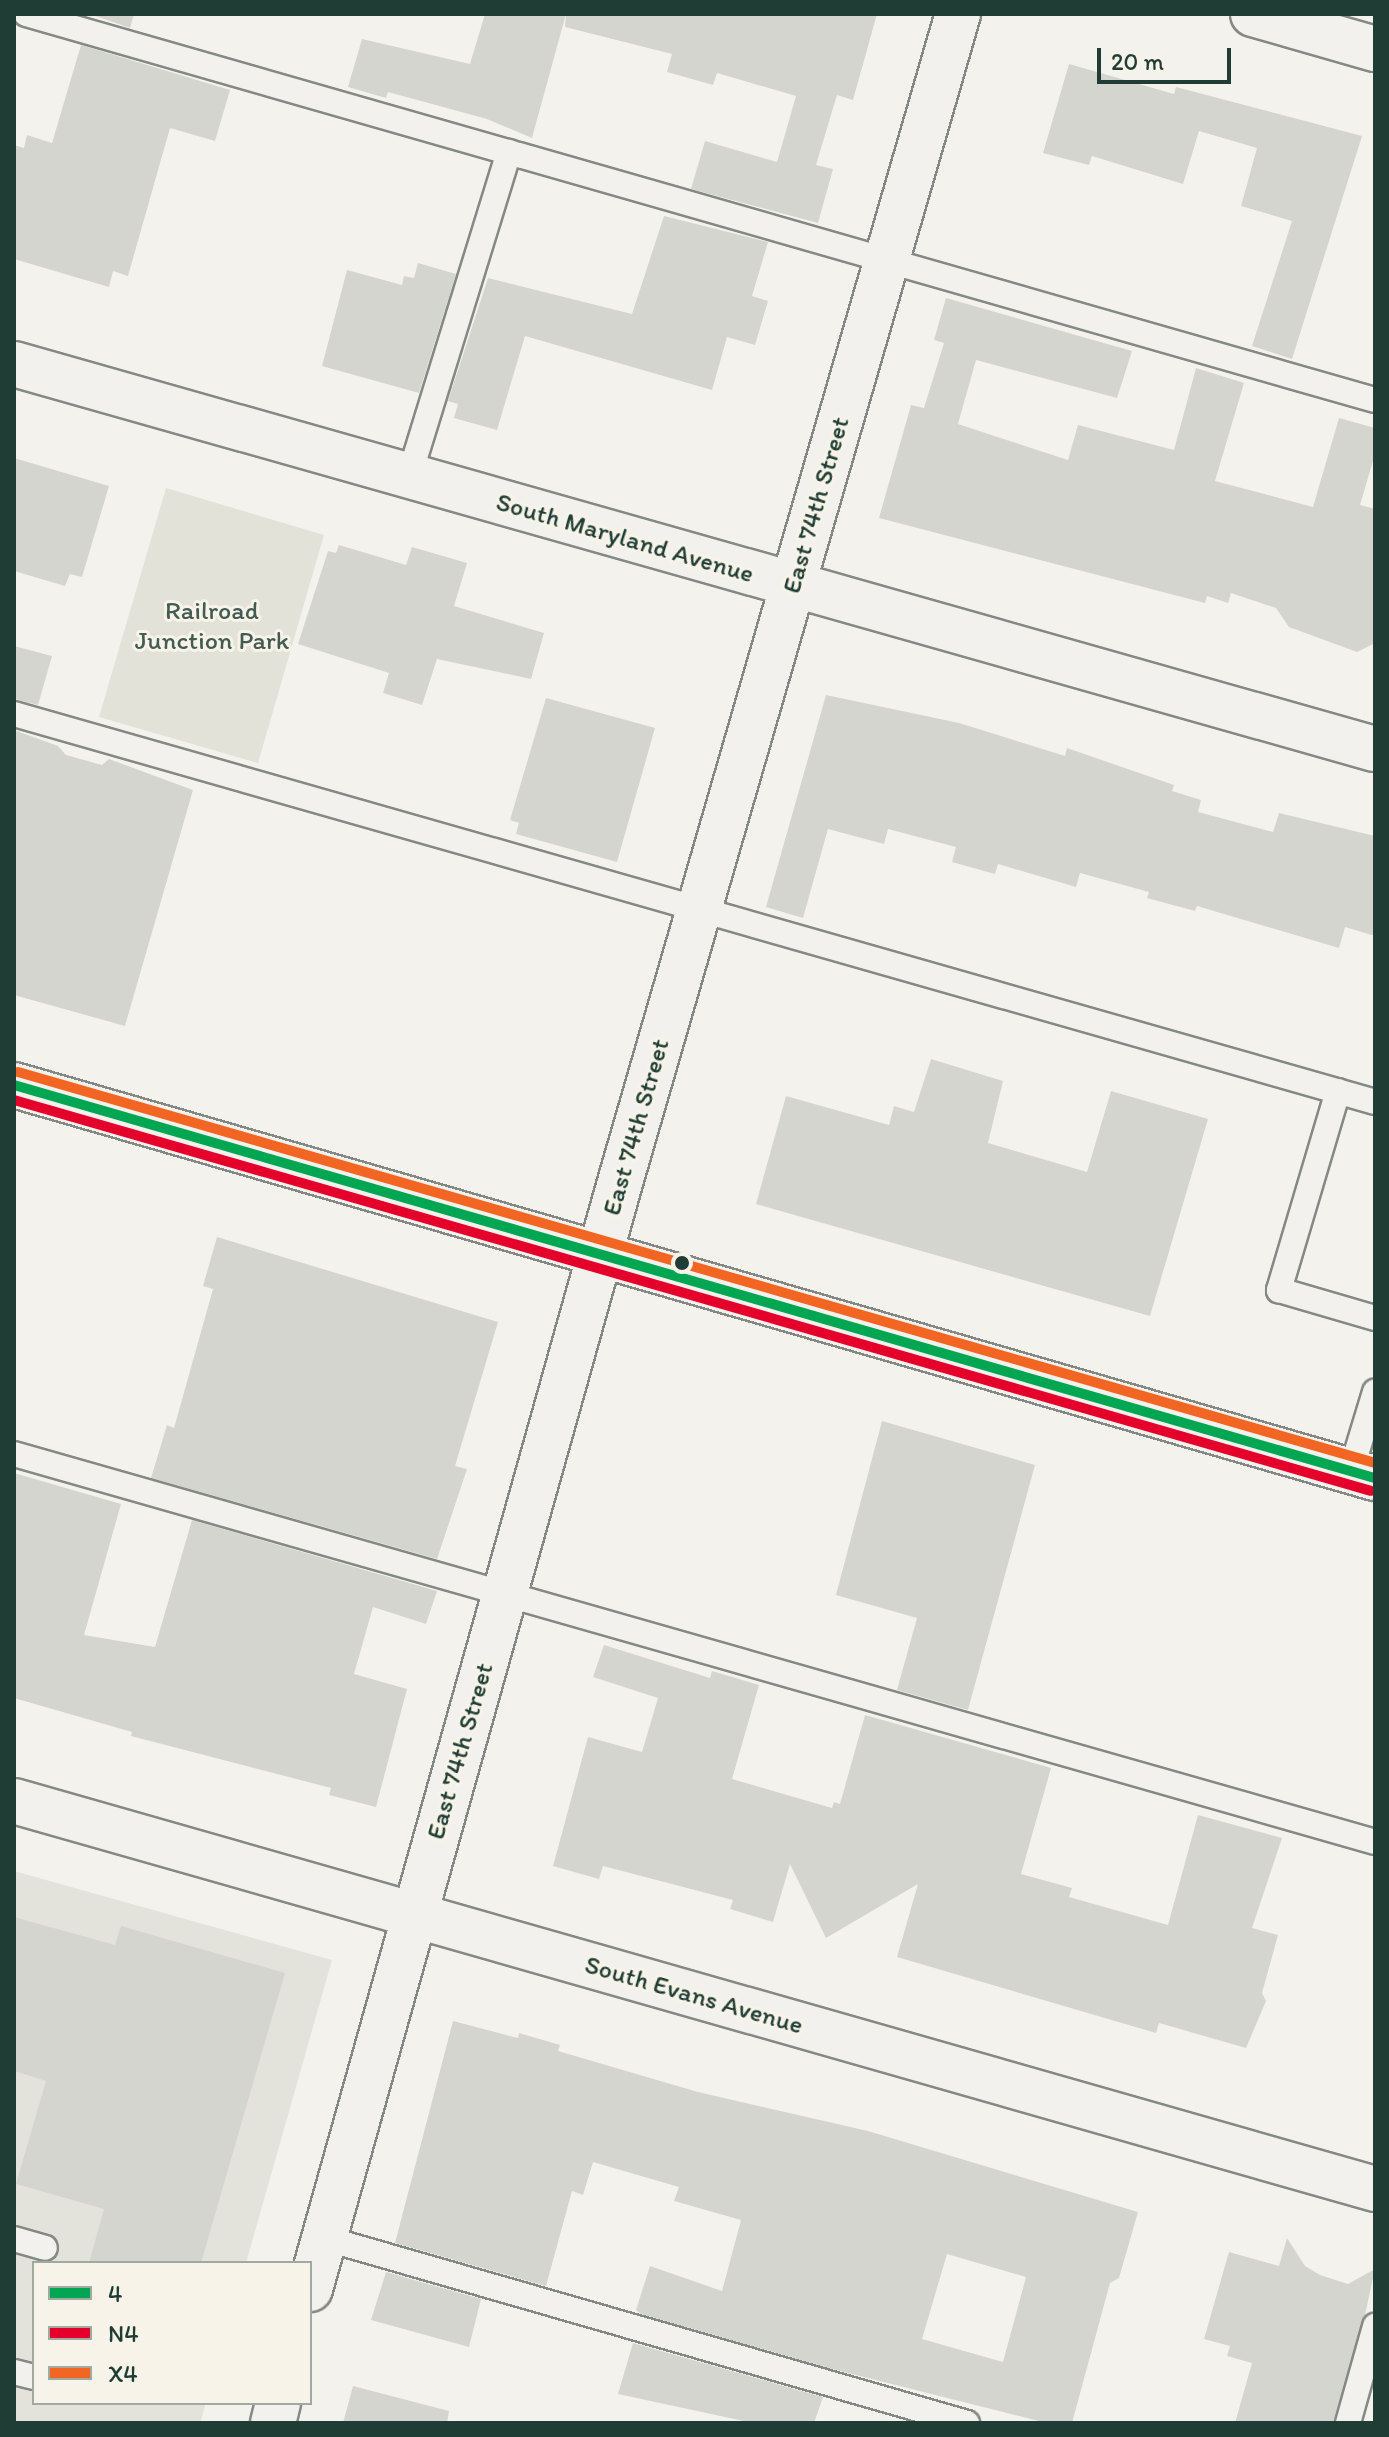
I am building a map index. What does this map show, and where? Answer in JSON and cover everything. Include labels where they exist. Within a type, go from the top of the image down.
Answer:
[{"type":"street","name":"East 74th Street","points":[[312,2282],[600,1252],[958,14]]},
{"type":"street","points":[[1253,14],[1375,49]]},
{"type":"street","name":"South Maryland Avenue","points":[[14,364],[1375,749]]},
{"type":"street","points":[[14,1085],[1363,1474]]},
{"type":"street","name":"South Evans Avenue","points":[[14,1801],[1375,2189]]},
{"type":"lane","points":[[26,14],[1375,400]]},
{"type":"lane","points":[[409,477],[509,152]]},
{"type":"lane","points":[[14,714],[1375,1102]]},
{"type":"lane","points":[[1338,1091],[1279,1290],[1375,1318]]},
{"type":"lane","points":[[1363,1474],[1375,1392]]},
{"type":"lane","points":[[14,1454],[1375,1842]]},
{"type":"lane","points":[[324,2238],[967,2423]]},
{"type":"lane","points":[[14,2239],[45,2248]]},
{"type":"lane","points":[[1348,2423],[1375,2326]]},
{"type":"shaded area","points":[[14,1871],[332,1960],[247,2261],[32,2261],[32,2405],[205,2405],[200,2423],[14,2423]]},
{"type":"green space","name":"Railroad Junction Park","points":[[166,488],[324,535],[258,763],[99,717]]},
{"type":"building","points":[[90,14],[134,14],[130,28]]},
{"type":"building","points":[[485,14],[566,14],[532,138],[487,119],[388,92],[386,98],[348,87],[362,39],[470,64]]},
{"type":"building","points":[[566,14],[877,14],[853,100],[837,95],[816,165],[833,169],[818,223],[691,189],[705,141],[777,162],[796,96],[717,73],[713,85],[667,72],[672,54],[565,27]]},
{"type":"building","points":[[81,45],[230,90],[215,141],[170,128],[128,276],[113,271],[109,287],[14,259],[14,145],[24,148],[27,135],[52,143]]},
{"type":"building","points":[[1069,64],[1174,94],[1176,87],[1362,136],[1292,359],[1252,346],[1292,221],[1241,206],[1257,148],[1199,131],[1183,184],[1092,156],[1089,165],[1043,153]]},
{"type":"building","points":[[664,216],[768,242],[752,296],[768,301],[755,345],[727,337],[712,390],[525,336],[497,430],[454,418],[458,404],[448,401],[488,278],[632,314]]},
{"type":"building","points":[[418,263],[456,274],[419,393],[322,366],[347,270],[402,285],[404,276],[414,278]]},
{"type":"building","points":[[946,298],[1132,351],[1117,398],[976,360],[958,424],[1068,460],[1078,425],[1174,450],[1196,368],[1244,383],[1215,481],[1313,507],[1339,418],[1375,428],[1375,454],[1360,505],[1375,509],[1375,643],[1357,652],[1289,627],[1276,608],[1231,593],[1228,603],[1207,596],[1205,603],[879,518],[911,405],[924,408],[944,343],[934,340]]},
{"type":"building","points":[[14,458],[109,486],[82,577],[70,574],[65,586],[14,571]]},
{"type":"building","points":[[339,545],[406,565],[412,547],[467,563],[454,606],[544,633],[531,679],[437,659],[422,705],[383,693],[389,673],[298,644],[328,551],[336,553]]},
{"type":"building","points":[[14,646],[52,656],[38,705],[14,699]]},
{"type":"building","points":[[826,695],[959,723],[1065,756],[1067,748],[1174,785],[1172,791],[1201,800],[1198,812],[1273,832],[1279,813],[1375,836],[1375,936],[1345,927],[1339,948],[1197,906],[1195,911],[1147,898],[1149,892],[1080,873],[1076,887],[998,864],[995,874],[952,862],[956,847],[888,829],[884,844],[828,829],[803,918],[766,907]]},
{"type":"building","points":[[546,698],[655,728],[617,862],[516,834],[519,823],[510,820]]},
{"type":"building","points":[[14,730],[58,746],[66,755],[102,765],[109,759],[193,790],[125,1026],[14,995]]},
{"type":"building","points":[[931,1059],[1003,1081],[988,1143],[1087,1172],[1111,1091],[1208,1119],[1150,1316],[756,1204],[786,1096],[889,1125],[894,1106],[914,1112]]},
{"type":"building","points":[[217,1237],[498,1322],[455,1466],[467,1469],[437,1559],[151,1478],[167,1425],[174,1428],[213,1289],[203,1286]]},
{"type":"building","points":[[882,1421],[1035,1465],[968,1710],[897,1690],[917,1618],[836,1595]]},
{"type":"building","points":[[14,1473],[121,1504],[84,1635],[155,1647],[192,1520],[437,1591],[426,1624],[373,1607],[354,1674],[407,1689],[376,1807],[329,1795],[331,1788],[131,1736],[132,1732],[14,1698]]},
{"type":"building","points":[[604,1645],[710,1678],[712,1671],[759,1685],[732,1779],[832,1808],[834,1802],[840,1804],[865,1715],[1051,1768],[1021,1874],[1072,1888],[1069,1897],[1168,1925],[1198,1815],[1282,1838],[1252,1928],[1278,1935],[1262,1993],[1266,2001],[1246,2048],[1159,2023],[1156,2033],[897,1957],[918,1884],[826,1938],[790,1864],[773,1922],[730,1909],[733,1900],[603,1866],[599,1879],[553,1866],[588,1737],[642,1752],[658,1698],[593,1677]]},
{"type":"building","points":[[14,1917],[115,1945],[121,1926],[285,1973],[202,2261],[90,2261],[104,2209],[16,2184],[46,2081],[14,2071]]},
{"type":"building","points":[[453,2021],[518,2038],[519,2033],[560,2045],[558,2051],[698,2092],[868,2131],[1138,2212],[1119,2278],[1110,2283],[1072,2423],[1047,2423],[832,2369],[641,2314],[636,2310],[650,2266],[722,2291],[741,2220],[674,2201],[679,2187],[593,2162],[583,2195],[572,2191],[546,2286],[395,2243]],"holes":[[[947,2254],[1026,2277],[1003,2362],[922,2339]]]},
{"type":"building","points":[[1287,2238],[1305,2266],[1320,2275],[1348,2284],[1375,2269],[1365,2315],[1333,2423],[1235,2423],[1252,2363],[1227,2356],[1230,2346],[1204,2339],[1229,2252],[1279,2266]]},
{"type":"building","points":[[386,2272],[481,2299],[469,2347],[371,2320]]},
{"type":"building","points":[[633,2343],[823,2397],[814,2423],[753,2423],[618,2394]]},
{"type":"building","points":[[353,2386],[449,2411],[447,2423],[343,2423]]},
{"type":"transit line","name":"X4","points":[[18,1072],[1375,1463]]},
{"type":"transit line","name":"4","points":[[14,1085],[1375,1478]]},
{"type":"transit line","name":"N4","points":[[14,1100],[1371,1491]]}]
